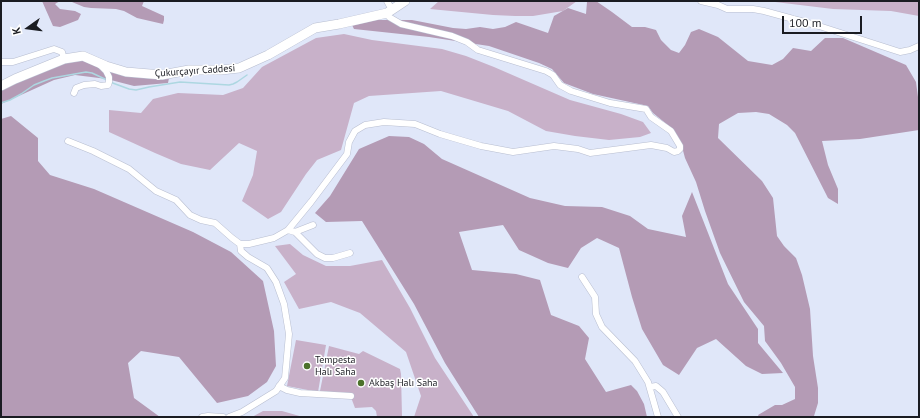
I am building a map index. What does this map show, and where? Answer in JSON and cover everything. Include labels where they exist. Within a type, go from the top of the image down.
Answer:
[{"type":"street","points":[[68,141],[93,151],[129,169],[156,191],[176,200],[190,215],[201,220],[215,223],[240,244],[249,244],[274,238],[288,230],[347,154],[349,142],[355,131],[365,125],[384,122],[414,124],[440,134],[482,146],[513,152],[554,146],[578,149],[590,153],[651,145],[667,148],[674,152],[680,149],[680,146],[671,132],[651,117],[646,109],[610,103],[571,91],[560,85],[553,75],[546,71],[478,50],[467,42],[452,36],[402,24],[389,17],[390,12],[387,1]]},
{"type":"street","name":"Çukurçayır Caddesi","points":[[1,86],[64,59],[83,56],[106,66],[126,72],[162,75],[189,70],[221,70],[239,68],[268,55],[315,28],[390,12],[405,1]]},
{"type":"street","points":[[701,1],[727,9],[753,9],[764,11],[819,26],[900,52],[919,46]]},
{"type":"street","points":[[1,62],[14,62],[54,49],[62,52],[64,59]]},
{"type":"street","points":[[74,93],[76,88],[84,85],[108,85],[109,76],[99,63]]},
{"type":"street","points":[[295,232],[313,225]]},
{"type":"street","points":[[288,230],[295,232],[317,254],[325,258],[333,258],[350,253]]},
{"type":"street","points":[[229,417],[242,412],[276,391],[285,378],[289,334],[284,304],[276,282],[267,268],[241,251],[240,244]]},
{"type":"street","points":[[582,277],[595,297],[596,314],[602,327],[635,361],[648,382],[658,417]]},
{"type":"street","points":[[279,386],[287,390],[300,393],[351,396]]},
{"type":"street","points":[[650,387],[656,386],[663,392],[678,417]]},
{"type":"street","points":[[202,417],[223,417]]},
{"type":"shaded area","points":[[42,1],[60,1],[55,4],[60,9],[75,11],[81,14],[78,20],[60,27],[53,26]]},
{"type":"shaded area","points":[[62,1],[144,1],[142,6],[164,16],[164,20],[163,24],[137,18],[124,11],[116,9],[84,7],[72,2]]},
{"type":"shaded area","points":[[439,1],[577,1],[563,11],[533,16],[515,16],[430,9]]},
{"type":"shaded area","points":[[596,1],[632,27],[645,27],[656,30],[661,40],[671,50],[679,53],[685,45],[691,32],[699,29],[718,37],[748,61],[772,65],[783,59],[793,48],[811,51],[825,38],[843,38],[906,65],[916,82],[919,97],[919,130],[860,139],[822,141],[828,165],[838,189],[838,204],[828,198],[795,133],[787,125],[769,114],[756,112],[738,113],[719,124],[718,138],[762,181],[773,198],[777,236],[784,246],[796,258],[802,275],[810,309],[813,356],[818,388],[818,403],[814,416],[759,417],[758,415],[775,405],[782,405],[795,399],[795,387],[781,363],[765,341],[764,326],[744,302],[720,253],[696,182],[685,158],[681,143],[669,126],[653,113],[648,106],[593,94],[564,83],[552,69],[539,63],[489,46],[429,37],[354,29],[352,25],[370,20],[412,20],[453,28],[466,29],[480,27],[493,29],[505,27],[516,22],[548,33],[554,16],[568,8],[586,14],[587,2]]},
{"type":"shaded area","points":[[767,1],[919,1],[919,16],[891,11],[833,9]]},
{"type":"shaded area","points":[[344,34],[372,40],[442,49],[466,56],[570,100],[621,114],[643,122],[651,133],[640,137],[609,140],[546,131],[508,111],[441,91],[369,96],[354,103],[341,150],[317,160],[281,212],[268,219],[242,201],[253,175],[257,151],[239,143],[210,170],[181,164],[109,132],[109,110],[141,113],[153,99],[178,93],[223,95],[243,88],[262,67],[316,38]]},
{"type":"shaded area","points":[[77,59],[152,77],[169,78],[168,83],[134,86],[107,79],[75,75],[54,80],[1,104],[1,89],[66,61]]},
{"type":"shaded area","points":[[11,116],[38,138],[38,161],[50,175],[94,189],[193,232],[231,252],[263,281],[274,331],[276,366],[267,382],[248,396],[217,403],[179,357],[141,351],[128,363],[134,398],[160,417],[1,417],[1,119]]},
{"type":"shaded area","points":[[389,136],[409,137],[424,144],[442,159],[530,198],[565,206],[602,207],[630,216],[648,229],[686,237],[682,216],[692,192],[728,284],[758,329],[758,343],[783,373],[762,374],[746,366],[716,339],[697,348],[679,375],[663,365],[642,329],[619,248],[597,238],[581,248],[568,268],[548,263],[519,250],[503,225],[459,232],[472,270],[516,274],[540,280],[551,315],[579,326],[589,338],[585,359],[606,392],[631,385],[637,391],[644,404],[647,417],[479,417],[445,363],[414,304],[362,221],[326,222],[315,213],[330,196],[359,149]]},
{"type":"shaded area","points":[[290,244],[303,255],[326,266],[350,266],[382,260],[410,308],[435,358],[474,417],[414,417],[421,396],[406,352],[360,313],[331,302],[299,309],[284,282],[296,274],[275,246]]},
{"type":"shaded area","name":"Tempesta Halı Saha","points":[[296,340],[326,345],[318,392],[287,386]]},
{"type":"shaded area","name":"Akbaş Halı Saha","points":[[329,346],[359,354],[363,351],[400,369],[402,416],[377,417],[376,411],[372,407],[355,408],[349,395],[320,391]]},
{"type":"shaded area","points":[[263,411],[282,411],[303,417],[252,417]]},
{"type":"waterway","points":[[1,103],[10,100],[34,85],[52,78],[86,72],[92,73],[107,80]]},
{"type":"waterway","points":[[110,82],[136,90],[180,82],[229,85],[237,82],[247,75]]},
{"type":"place","name":"Tempesta Halı Saha","points":[[307,366]]},
{"type":"place","name":"Akbaş Halı Saha","points":[[361,383]]}]
